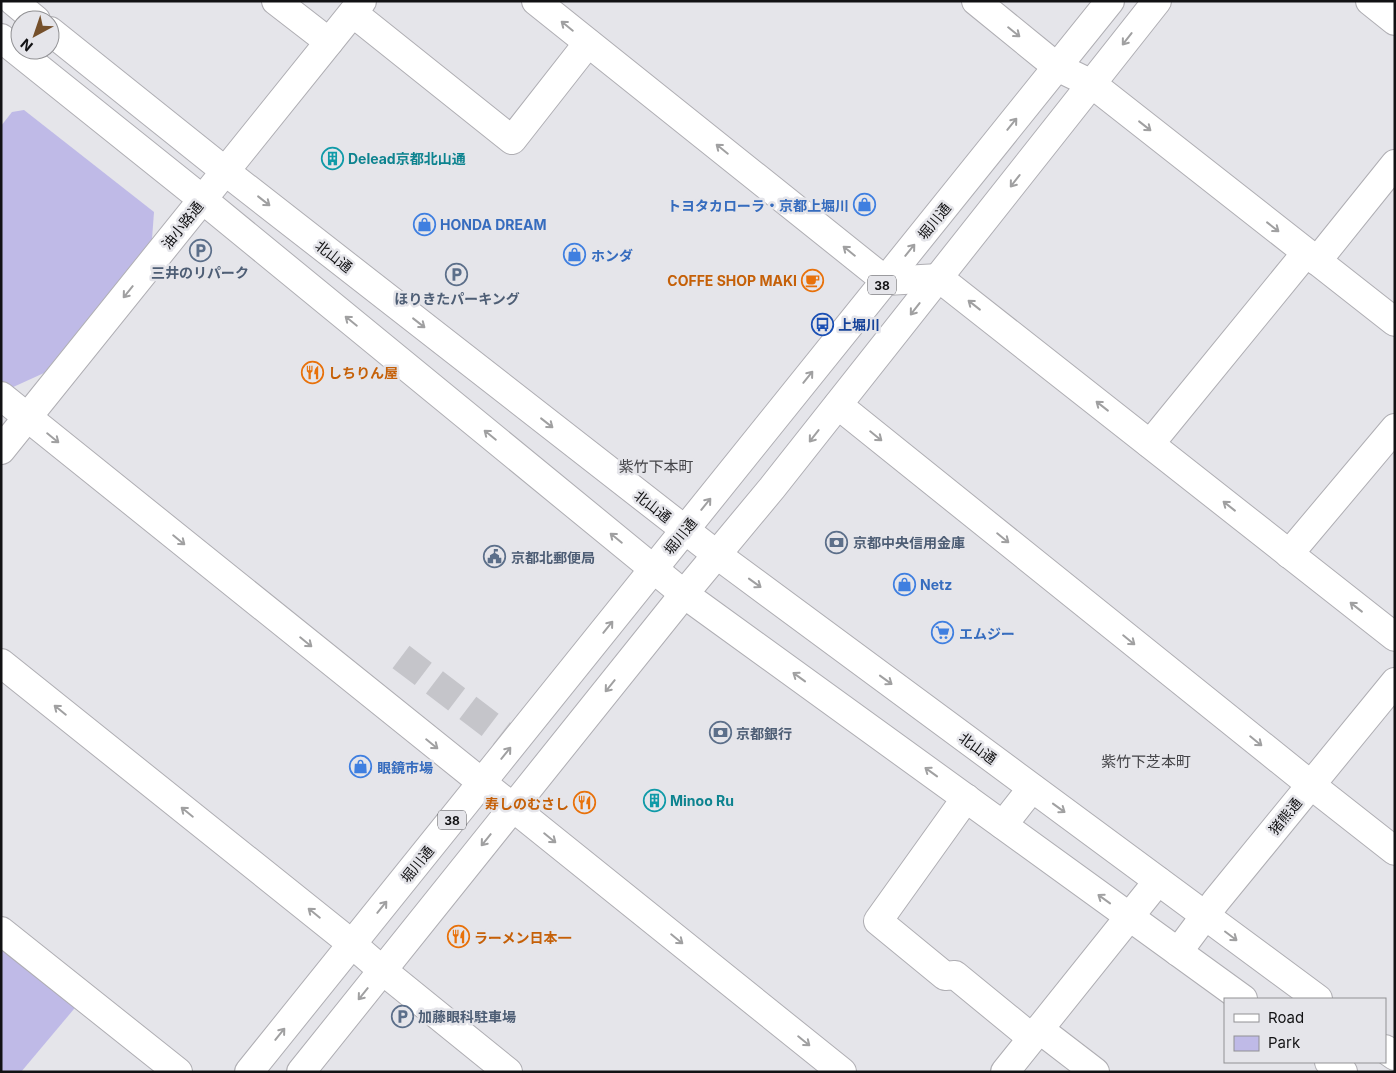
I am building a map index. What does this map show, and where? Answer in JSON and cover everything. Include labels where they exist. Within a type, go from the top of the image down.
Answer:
[{"type":"street","points":[[13,1],[24,10]]},
{"type":"street","points":[[276,1],[329,42]]},
{"type":"street","points":[[536,1],[886,281],[939,278],[1395,637]]},
{"type":"street","points":[[976,1],[1058,67],[1092,84],[1395,322]]},
{"type":"street","name":"堀川通","points":[[249,1072],[1110,1]]},
{"type":"street","points":[[300,1072],[716,554],[772,488],[1157,1]]},
{"type":"street","points":[[1370,1],[1395,21]]},
{"type":"street","points":[[357,7],[512,140],[588,43]]},
{"type":"street","name":"油小路通","points":[[1,450],[357,7]]},
{"type":"street","points":[[1,38],[202,199],[684,594],[1242,998]]},
{"type":"street","name":"北山通","points":[[60,39],[225,171],[716,554],[1317,998]]},
{"type":"street","points":[[1150,444],[1395,164]]},
{"type":"street","points":[[1,396],[842,1072]]},
{"type":"street","points":[[838,405],[1395,851]]},
{"type":"street","points":[[1290,554],[1395,428]]},
{"type":"street","points":[[1,663],[352,944],[508,1072]]},
{"type":"street","name":"猪熊通","points":[[1178,952],[1205,916],[1395,682]]},
{"type":"street","points":[[1002,825],[1032,788]]},
{"type":"street","points":[[966,798],[878,921],[945,976],[955,975],[1035,1033],[1095,1072]]},
{"type":"street","points":[[1005,1072],[1158,881]]},
{"type":"street","points":[[1,931],[178,1072]]},
{"type":"street","points":[[1330,1063],[1343,1072]]},
{"type":"green space","points":[[24,110],[154,212],[152,239],[44,373],[11,388],[1,380],[1,126],[12,112]]},
{"type":"green space","points":[[1,941],[79,1003],[21,1072],[1,1072]]},
{"type":"tunnel","points":[[401,657],[514,743]]},
{"type":"place","name":"Delead京都北山通","points":[[332,158]]},
{"type":"place","name":"トヨタカローラ・京都上堀川","points":[[865,205]]},
{"type":"place","name":"HONDA DREAM","points":[[424,224]]},
{"type":"place","name":"三井のリパーク","points":[[200,250]]},
{"type":"place","name":"ホンダ","points":[[575,255]]},
{"type":"place","name":"ほりきたパーキング","points":[[457,275]]},
{"type":"place","name":"COFFE SHOP MAKI","points":[[813,280]]},
{"type":"place","name":"上堀川","points":[[822,324]]},
{"type":"place","name":"しちりん屋","points":[[312,372]]},
{"type":"place","name":"京都中央信用金庫","points":[[837,542]]},
{"type":"place","name":"京都北郵便局","points":[[495,557]]},
{"type":"place","name":"Netz","points":[[904,584]]},
{"type":"place","name":"エムジー","points":[[943,633]]},
{"type":"place","name":"京都銀行","points":[[720,733]]},
{"type":"place","name":"眼鏡市場","points":[[361,767]]},
{"type":"place","name":"Minoo Ru","points":[[654,800]]},
{"type":"place","name":"寿しのむさし","points":[[585,803]]},
{"type":"place","name":"ラーメン日本一","points":[[458,937]]},
{"type":"place","name":"加藤眼科駐車場","points":[[402,1016]]},
{"type":"district","name":"紫竹下本町","points":[[656,466]]},
{"type":"district","name":"紫竹下芝本町","points":[[1146,761]]}]
